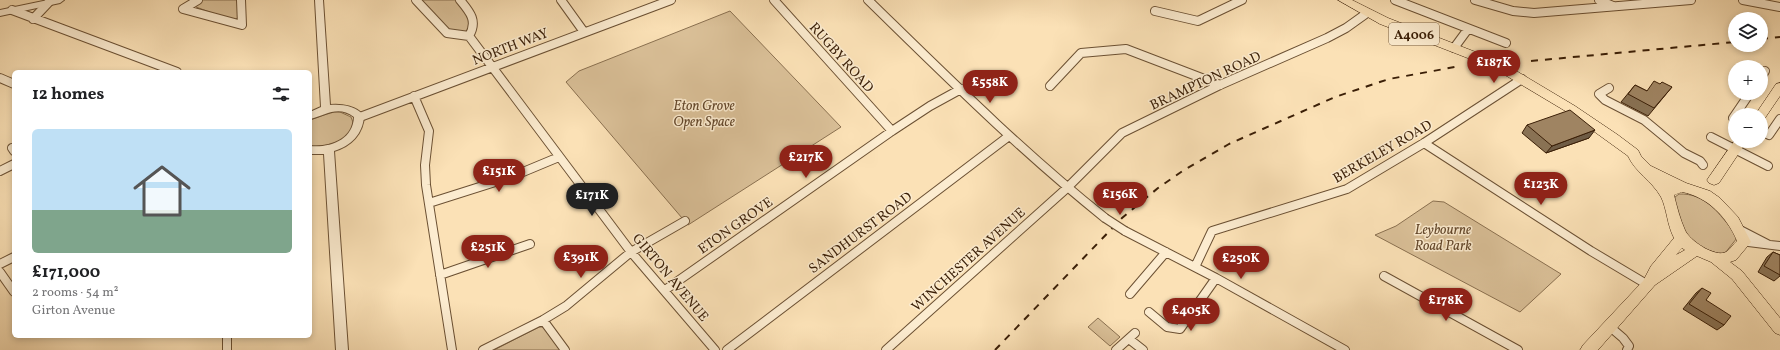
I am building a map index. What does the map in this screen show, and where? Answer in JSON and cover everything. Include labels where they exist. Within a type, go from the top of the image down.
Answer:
[{"type":"main road","name":"A4006","points":[[1343,0],[1357,3],[1367,13],[1408,32],[1454,48],[1522,79],[1614,138],[1633,153],[1634,157],[1648,170],[1667,195]]},
{"type":"main road","points":[[1766,108],[1780,87]]},
{"type":"main road","points":[[1714,180],[1736,148]]},
{"type":"main road","name":"A4006","points":[[1648,170],[1688,188]]},
{"type":"main road","points":[[1714,200],[1714,193],[1719,185],[1714,180],[1709,179],[1703,187],[1670,189],[1667,195],[1676,228],[1682,238],[1697,250],[1716,259],[1737,275],[1780,329]]},
{"type":"main road","points":[[1688,188],[1714,200],[1739,229],[1744,242],[1730,256],[1716,259]]},
{"type":"main road","points":[[1650,282],[1656,270],[1682,238]]},
{"type":"main road","points":[[1588,350],[1650,282],[1663,274],[1685,256],[1697,250]]},
{"type":"main road","points":[[1730,256],[1737,275]]},
{"type":"street","points":[[0,13],[60,0]]},
{"type":"street","points":[[198,0],[183,8],[242,24],[241,0]]},
{"type":"street","points":[[319,0],[326,109]]},
{"type":"street","points":[[416,0],[447,33],[469,36],[475,27],[475,22],[460,0]]},
{"type":"street","points":[[561,0],[584,32]]},
{"type":"street","name":"NORTH WAY","points":[[360,117],[668,0]]},
{"type":"street","name":"RUGBY ROAD","points":[[774,0],[892,131]]},
{"type":"street","points":[[868,0],[1009,136],[1066,188],[1105,218],[1125,231],[1216,278],[1345,350]]},
{"type":"street","points":[[1155,11],[1188,20],[1198,21],[1242,0]]},
{"type":"street","points":[[1395,0],[1506,43]]},
{"type":"street","points":[[1475,0],[1513,11],[1534,13],[1691,0]]},
{"type":"street","points":[[1599,0],[1616,7]]},
{"type":"street","points":[[1743,0],[1780,7]]},
{"type":"street","points":[[33,19],[50,2]]},
{"type":"street","points":[[12,10],[172,70]]},
{"type":"street","name":"BRAMPTON ROAD","points":[[1066,188],[1122,133],[1220,85],[1276,62],[1327,38],[1346,28],[1367,13]]},
{"type":"street","points":[[1454,48],[1468,29]]},
{"type":"street","name":"GIRTON AVENUE","points":[[469,36],[631,252],[715,350]]},
{"type":"street","points":[[1050,86],[1081,53],[1126,49],[1220,85]]},
{"type":"street","points":[[0,78],[12,83]]},
{"type":"street","name":"BERKELEY ROAD","points":[[1195,267],[1212,231],[1344,190],[1424,143],[1522,79]]},
{"type":"street","points":[[1609,88],[1599,94],[1605,100],[1644,120],[1684,153],[1700,161],[1703,165]]},
{"type":"street","name":"ETON GROVE","points":[[665,290],[892,131],[930,106],[961,89]]},
{"type":"street","points":[[414,96],[429,131],[425,165],[429,203],[452,350]]},
{"type":"street","points":[[312,115],[326,109],[342,107],[353,110],[360,117],[360,125],[355,134],[341,144],[329,149],[312,150]]},
{"type":"street","points":[[1768,134],[1770,135],[1780,119]]},
{"type":"street","name":"SANDHURST ROAD","points":[[727,350],[1009,136]]},
{"type":"street","points":[[1712,137],[1728,142]]},
{"type":"street","points":[[1424,143],[1591,251],[1650,282]]},
{"type":"street","points":[[1742,148],[1768,166]]},
{"type":"street","points":[[329,149],[342,350]]},
{"type":"street","points":[[429,203],[507,180],[531,171],[559,157]]},
{"type":"street","points":[[0,171],[12,165]]},
{"type":"street","name":"WINCHESTER AVENUE","points":[[886,350],[1066,188]]},
{"type":"street","points":[[483,350],[543,320],[566,306],[631,252],[686,221]]},
{"type":"street","points":[[1739,229],[1767,243]]},
{"type":"street","points":[[1744,242],[1767,243],[1780,246]]},
{"type":"street","points":[[440,275],[530,244]]},
{"type":"street","points":[[1130,294],[1166,252]]},
{"type":"street","points":[[0,264],[12,258]]},
{"type":"street","points":[[0,272],[12,289]]},
{"type":"street","points":[[1384,276],[1518,350]]},
{"type":"street","points":[[1149,312],[1167,327],[1175,331],[1180,329],[1216,278]]},
{"type":"street","points":[[543,320],[565,350]]},
{"type":"street","points":[[1609,326],[1623,338],[1628,346],[1627,350]]},
{"type":"street","points":[[1116,350],[1132,336],[1143,350]]},
{"type":"street","points":[[226,350],[227,338]]},
{"type":"green space","points":[[201,0],[238,0],[238,18],[234,21],[196,7],[195,5]]},
{"type":"green space","points":[[420,0],[456,0],[472,22],[467,31],[462,33],[448,31]]},
{"type":"green space","name":"Eton Grove Open Space","points":[[730,11],[841,127],[688,225],[566,82],[579,71]]},
{"type":"green space","points":[[332,112],[340,112],[351,117],[353,125],[347,137],[340,141],[324,146],[312,147],[312,119]]},
{"type":"green space","points":[[1679,194],[1697,197],[1704,201],[1717,212],[1735,233],[1737,238],[1725,253],[1720,254],[1699,247],[1686,235],[1674,201],[1675,197]]},
{"type":"green space","name":"Leybourne Road Park","points":[[1433,201],[1444,202],[1561,274],[1520,312],[1375,235],[1396,226]]},
{"type":"green space","points":[[1098,318],[1120,337],[1110,346],[1088,327]]},
{"type":"green space","points":[[539,327],[544,327],[562,350],[494,350]]},
{"type":"building","points":[[1654,81],[1660,84],[1662,82],[1672,87],[1654,108],[1628,94],[1635,85],[1647,91]]},
{"type":"building","points":[[1570,110],[1595,130],[1552,146],[1527,125]]},
{"type":"building","points":[[1773,252],[1780,255],[1780,275],[1764,266]]},
{"type":"building","points":[[1702,288],[1711,293],[1706,300],[1731,316],[1724,325],[1689,304]]},
{"type":"railway","points":[[1768,38],[1780,37]]},
{"type":"railway","points":[[1531,61],[1728,43]]},
{"type":"railway","points":[[995,350],[1122,218],[1158,188],[1184,170],[1229,144],[1335,97],[1389,79],[1455,67]]}]
